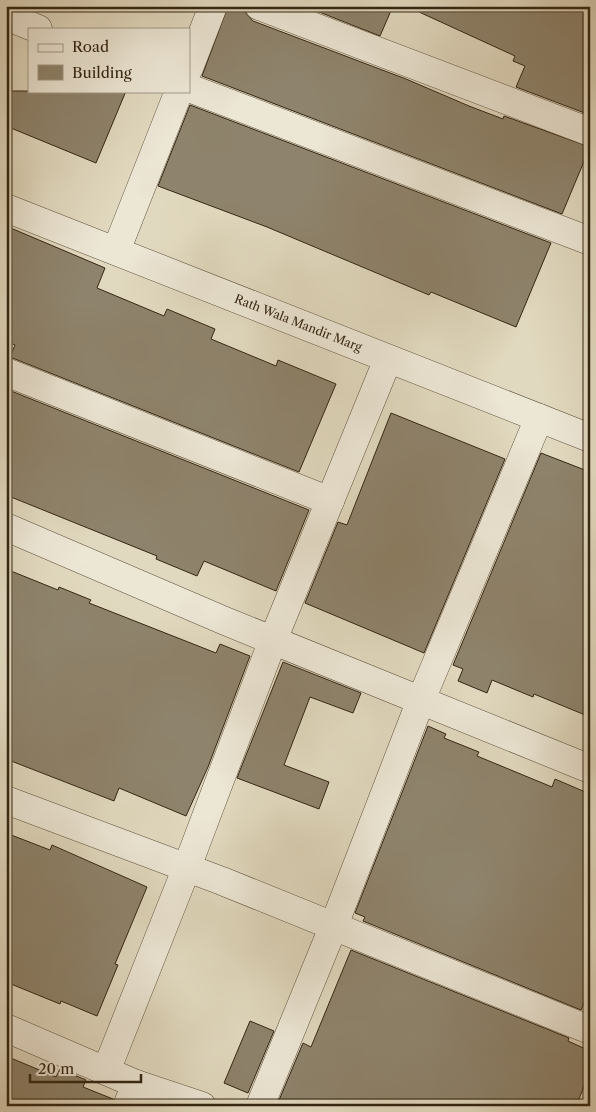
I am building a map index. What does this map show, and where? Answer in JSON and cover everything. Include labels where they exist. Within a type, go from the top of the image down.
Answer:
[{"type":"street","points":[[190,65],[213,6]]},
{"type":"street","points":[[259,6],[590,132]]},
{"type":"street","points":[[6,16],[36,28]]},
{"type":"street","points":[[190,88],[590,241]]},
{"type":"street","points":[[116,251],[180,92]]},
{"type":"street","name":"Rath Wala Mandir Marg","points":[[6,208],[590,438]]},
{"type":"street","points":[[106,1071],[187,867],[273,640],[388,358]]},
{"type":"street","points":[[6,372],[330,501]]},
{"type":"street","points":[[260,1106],[334,925],[421,700],[539,418]]},
{"type":"street","points":[[6,527],[273,640],[590,768]]},
{"type":"street","points":[[6,800],[187,867],[590,1030]]},
{"type":"street","points":[[6,1028],[106,1071],[131,1095],[202,1106]]},
{"type":"building","points":[[228,6],[245,12],[253,21],[406,79],[469,106],[503,119],[504,116],[590,147],[562,214],[202,76]]},
{"type":"building","points":[[304,6],[393,6],[380,36]]},
{"type":"building","points":[[406,6],[590,6],[590,115],[516,87],[525,66],[513,61],[515,56]]},
{"type":"building","points":[[6,91],[126,92],[96,163],[6,126]]},
{"type":"building","points":[[190,105],[551,243],[516,327],[431,292],[429,295],[267,227],[158,186]]},
{"type":"building","points":[[6,226],[105,268],[97,288],[164,316],[167,309],[215,329],[211,339],[276,366],[278,360],[336,384],[299,472],[10,357],[15,345],[6,341]]},
{"type":"building","points":[[11,391],[309,510],[276,591],[204,561],[197,576],[156,559],[157,556],[6,495],[6,403]]},
{"type":"building","points":[[391,413],[505,459],[424,653],[305,603],[338,522],[347,525]]},
{"type":"building","points":[[541,453],[590,472],[590,717],[534,694],[533,697],[492,680],[487,693],[458,681],[463,669],[453,665]]},
{"type":"building","points":[[6,569],[58,590],[59,587],[91,600],[89,603],[216,653],[220,644],[250,656],[208,767],[186,816],[119,788],[114,801],[6,759]]},
{"type":"building","points":[[283,662],[361,693],[353,713],[310,697],[284,765],[329,782],[319,809],[237,778]]},
{"type":"building","points":[[428,726],[446,734],[444,738],[479,752],[477,756],[552,787],[555,779],[590,794],[590,989],[581,1010],[363,921],[365,917],[355,913]]},
{"type":"building","points":[[6,833],[50,850],[52,845],[147,887],[115,964],[118,965],[97,1016],[61,1001],[60,1004],[6,982]]},
{"type":"building","points":[[351,950],[569,1038],[568,1041],[590,1051],[590,1072],[576,1106],[277,1105],[303,1043],[311,1047]]},
{"type":"building","points":[[250,1021],[274,1031],[248,1093],[224,1083]]},
{"type":"building","points":[[6,1056],[56,1077],[60,1069],[86,1080],[83,1087],[113,1099],[112,1106],[6,1106]]}]
